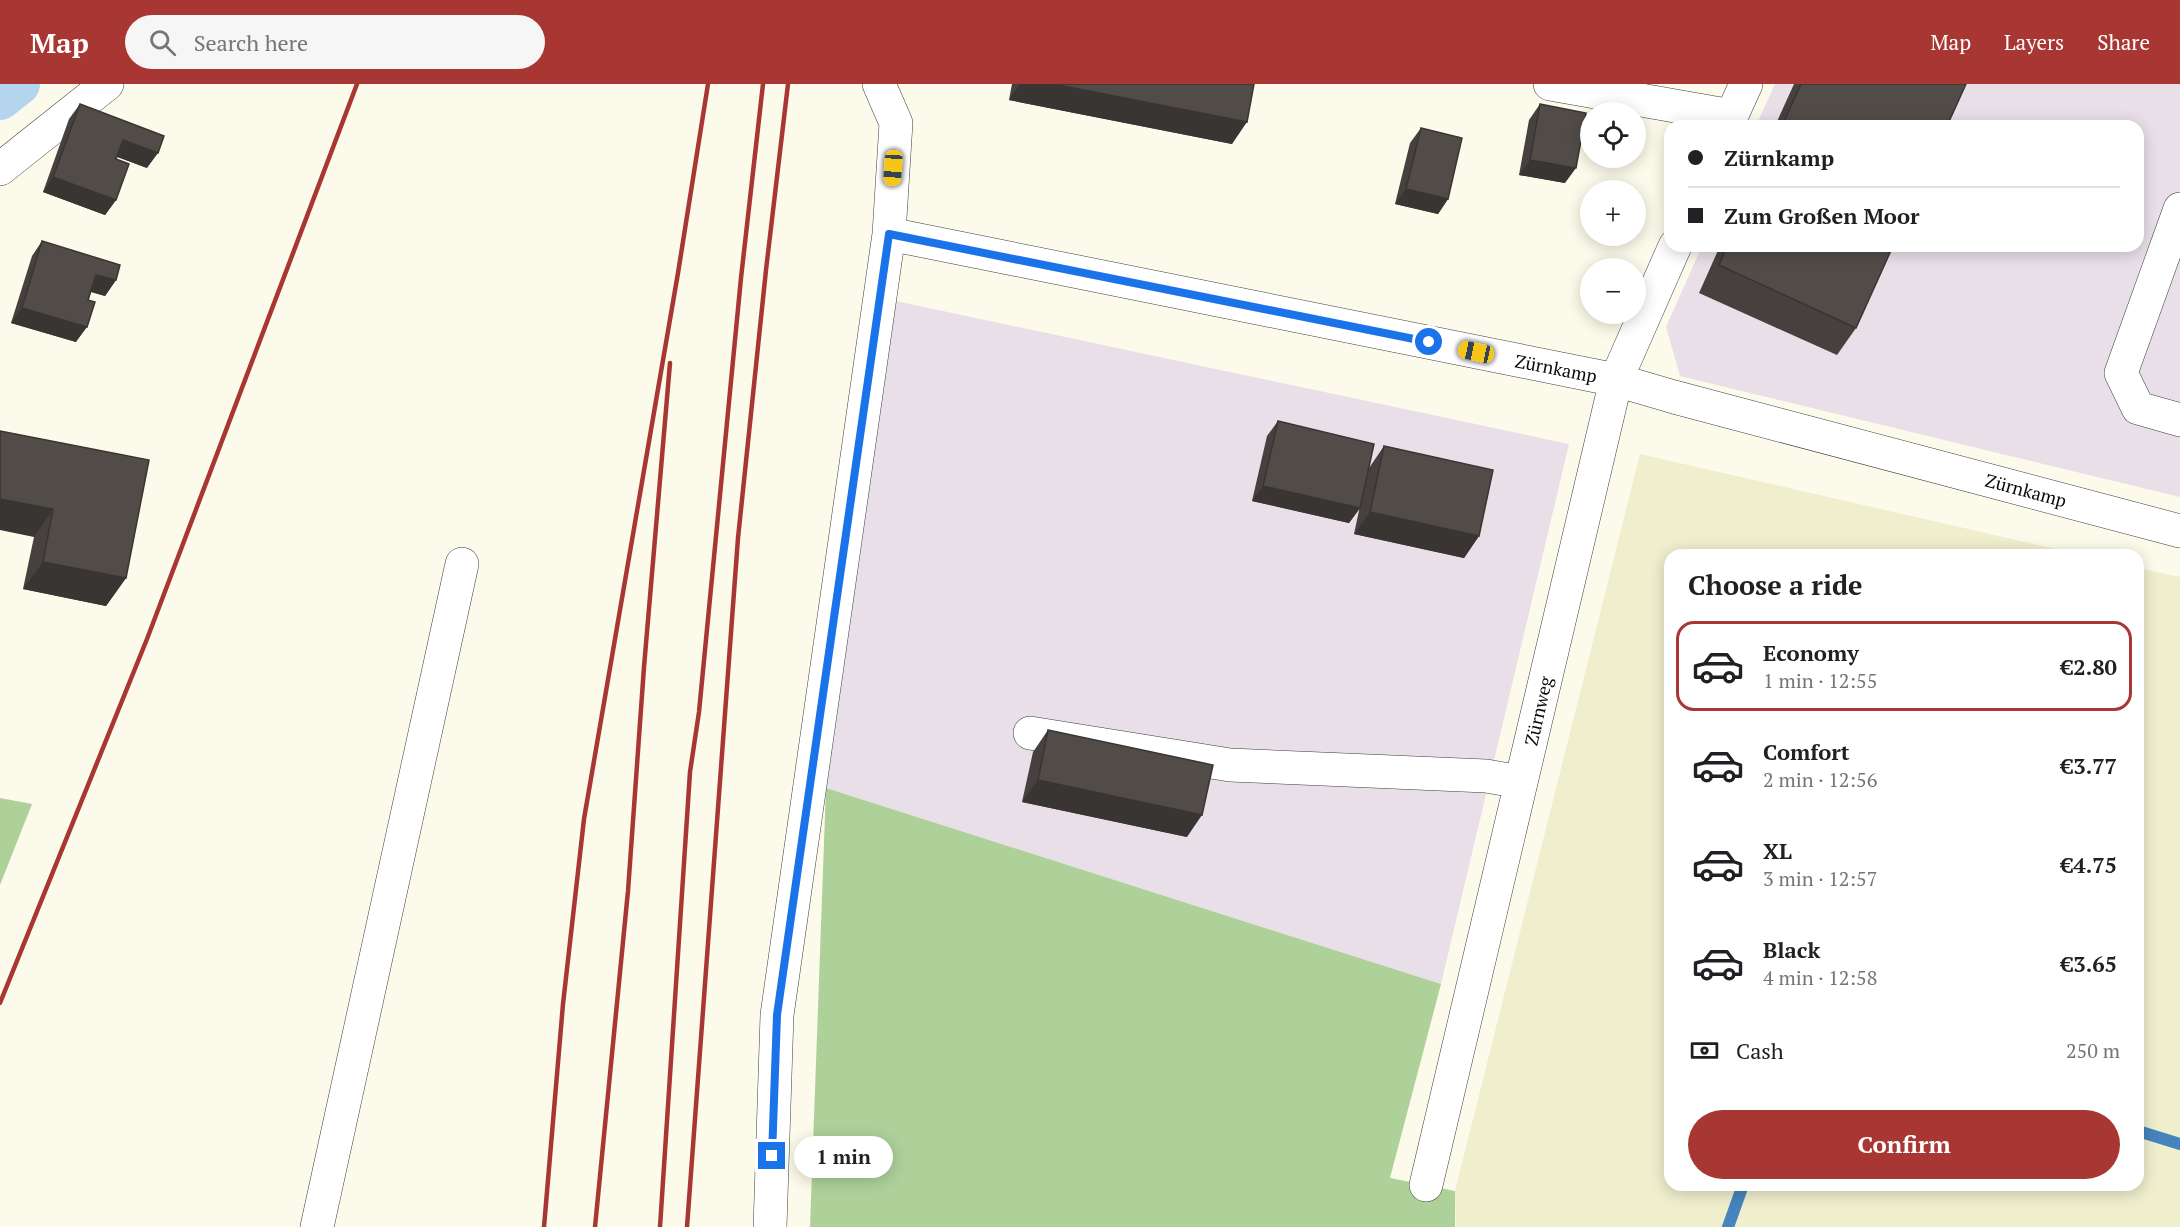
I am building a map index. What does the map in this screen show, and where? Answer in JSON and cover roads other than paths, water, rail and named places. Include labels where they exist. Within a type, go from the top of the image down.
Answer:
[{"type":"street","points":[[0,169],[107,84]]},
{"type":"street","points":[[770,1227],[777,1015],[889,234],[896,123],[879,84]]},
{"type":"street","points":[[1550,84],[1725,120]]},
{"type":"street","points":[[1730,120],[1746,84]]},
{"type":"street","points":[[2180,209],[2121,373],[2138,408],[2180,420]]},
{"type":"street","name":"Zürnkamp","points":[[889,234],[1616,380],[2180,531]]},
{"type":"street","name":"Zürnweg","points":[[1426,1185],[1616,380],[1672,252]]},
{"type":"street","points":[[317,1227],[462,564]]},
{"type":"street","points":[[1030,734],[1230,765],[1486,776],[1521,782]]},
{"type":"waterway","points":[[0,99],[19,84]]},
{"type":"waterway","points":[[2144,1133],[2180,1144]]},
{"type":"waterway","points":[[1728,1227],[1741,1191]]},
{"type":"railway","points":[[0,1003],[147,639],[357,84]]},
{"type":"railway","points":[[544,1227],[563,1004],[584,819],[678,273],[708,84]]},
{"type":"railway","points":[[660,1227],[690,772],[699,712],[741,278],[763,84]]},
{"type":"railway","points":[[687,1227],[738,538],[788,84]]},
{"type":"railway","points":[[595,1227],[628,891],[644,667],[670,363]]}]
